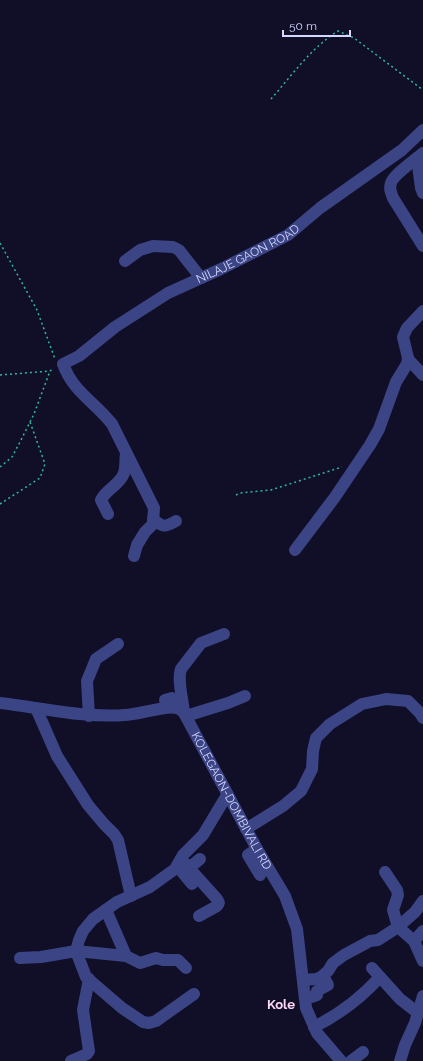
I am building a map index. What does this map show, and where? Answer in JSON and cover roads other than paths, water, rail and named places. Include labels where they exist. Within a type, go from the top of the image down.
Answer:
[{"type":"street","name":"NILAJE GAON ROAD","points":[[126,452],[112,424],[105,415],[78,390],[59,361],[79,356],[115,328],[168,293],[288,235],[320,208],[399,152],[423,130]]},
{"type":"street","points":[[399,152],[416,159]]},
{"type":"street","points":[[416,159],[423,192]]},
{"type":"street","points":[[416,159],[391,181],[390,190],[393,198],[423,246]]},
{"type":"street","points":[[125,261],[140,250],[153,246],[173,247],[179,250],[201,278]]},
{"type":"street","points":[[295,550],[335,497],[370,445],[378,429],[396,382],[407,364],[408,359],[403,337],[407,328],[423,311]]},
{"type":"street","points":[[408,359],[423,375]]},
{"type":"street","points":[[108,514],[101,500],[104,494],[116,484],[124,474],[126,452]]},
{"type":"street","points":[[126,452],[154,508],[152,524],[137,545],[134,556]]},
{"type":"street","points":[[153,519],[160,525],[165,526],[176,521]]},
{"type":"street","points":[[182,712],[180,683],[181,668],[201,643],[224,634]]},
{"type":"street","points":[[89,716],[87,681],[96,660],[118,644]]},
{"type":"street","points":[[0,704],[89,716],[126,715],[168,708],[182,712],[228,703],[245,696]]},
{"type":"street","points":[[166,700],[172,698],[174,699],[182,712]]},
{"type":"street","points":[[246,829],[283,806],[301,791],[312,769],[313,751],[316,738],[330,724],[362,704],[386,698],[408,701],[423,718]]},
{"type":"street","points":[[36,708],[57,756],[88,805],[118,840],[131,896]]},
{"type":"street","name":"KOLEGAON-DOMBIVALI RD","points":[[182,712],[246,829],[249,850],[284,896],[297,929],[306,1008],[317,1033],[341,1061]]},
{"type":"street","points":[[192,884],[182,864],[183,855],[203,835],[227,795]]},
{"type":"street","points":[[249,850],[260,875]]},
{"type":"street","points":[[194,994],[156,1021],[149,1023],[143,1022],[122,1008],[89,979],[80,964],[76,951],[83,931],[93,919],[117,902],[150,887],[182,864],[200,860]]},
{"type":"street","points":[[182,864],[217,899],[219,903],[218,906],[199,916]]},
{"type":"street","points":[[386,872],[397,890],[398,895],[393,910],[398,927],[414,941],[423,961]]},
{"type":"street","points":[[303,980],[316,979],[323,976],[328,972],[333,963],[344,955],[366,942],[378,940],[398,927],[415,912],[423,901]]},
{"type":"street","points":[[106,910],[126,956]]},
{"type":"street","points":[[414,941],[423,931]]},
{"type":"street","points":[[99,953],[117,936]]},
{"type":"street","points":[[20,958],[41,957],[76,951],[126,956],[140,963],[156,958],[178,960],[186,968]]},
{"type":"street","points":[[314,1027],[341,1012],[363,995],[376,972],[400,999],[418,1013]]},
{"type":"street","points":[[311,997],[317,995],[317,991],[328,985],[323,976]]},
{"type":"street","points":[[71,1061],[87,1054],[89,1051],[83,1010],[89,979]]},
{"type":"street","points":[[400,1061],[405,1045],[415,1023],[423,996]]},
{"type":"street","points":[[351,1061],[363,1052]]},
{"type":"district","name":"Kole","points":[[281,1004]]}]
